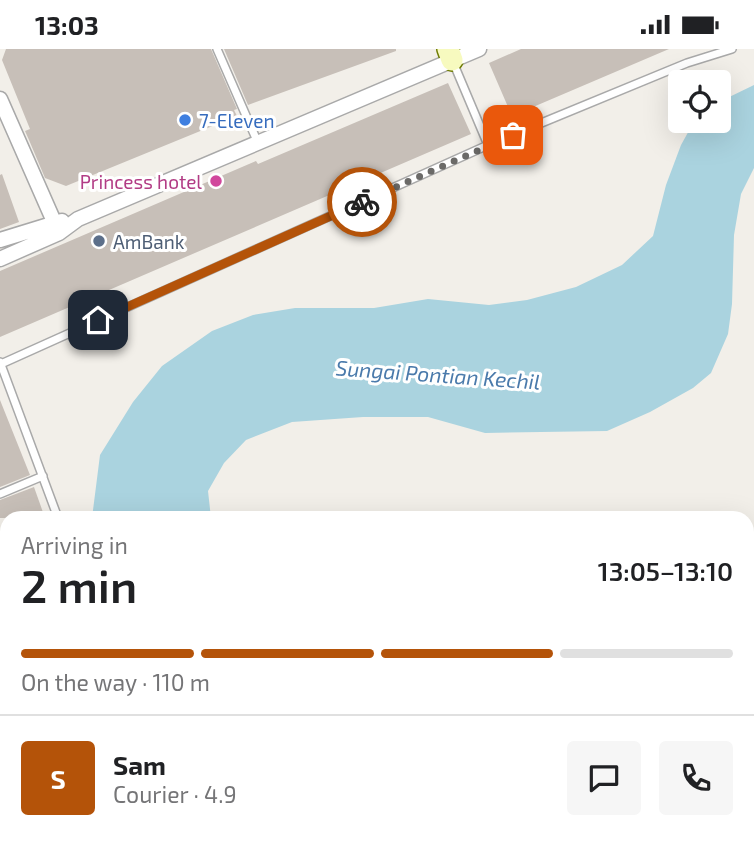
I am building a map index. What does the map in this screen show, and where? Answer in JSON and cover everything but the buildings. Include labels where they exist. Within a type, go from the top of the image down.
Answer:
[{"type":"street","points":[[0,240],[78,219],[258,142],[450,55],[479,49]]},
{"type":"street","points":[[0,99],[56,227]]},
{"type":"street","points":[[0,259],[56,227]]},
{"type":"lane","points":[[216,49],[258,142]]},
{"type":"lane","points":[[55,511],[0,363],[488,145],[687,63],[732,49]]},
{"type":"lane","points":[[450,55],[488,145]]},
{"type":"lane","points":[[0,494],[43,477]]},
{"type":"water","name":"Sungai Pontian Kechil","points":[[754,85],[754,168],[741,194],[734,235],[732,304],[728,334],[711,373],[693,388],[650,412],[607,431],[485,433],[428,417],[363,417],[292,422],[246,440],[224,463],[208,491],[210,511],[93,511],[100,455],[133,402],[162,366],[212,331],[253,315],[295,308],[374,308],[428,299],[489,305],[527,300],[576,287],[622,265],[653,236],[666,185],[688,133],[731,133],[731,96]]},
{"type":"way so far","points":[[362,202],[513,135]]},
{"type":"place","name":"7-Eleven","points":[[185,120]]},
{"type":"place","name":"Princess hotel","points":[[216,181]]},
{"type":"place","name":"AmBank","points":[[99,241]]},
{"type":"route","points":[[98,320],[362,202]]}]
